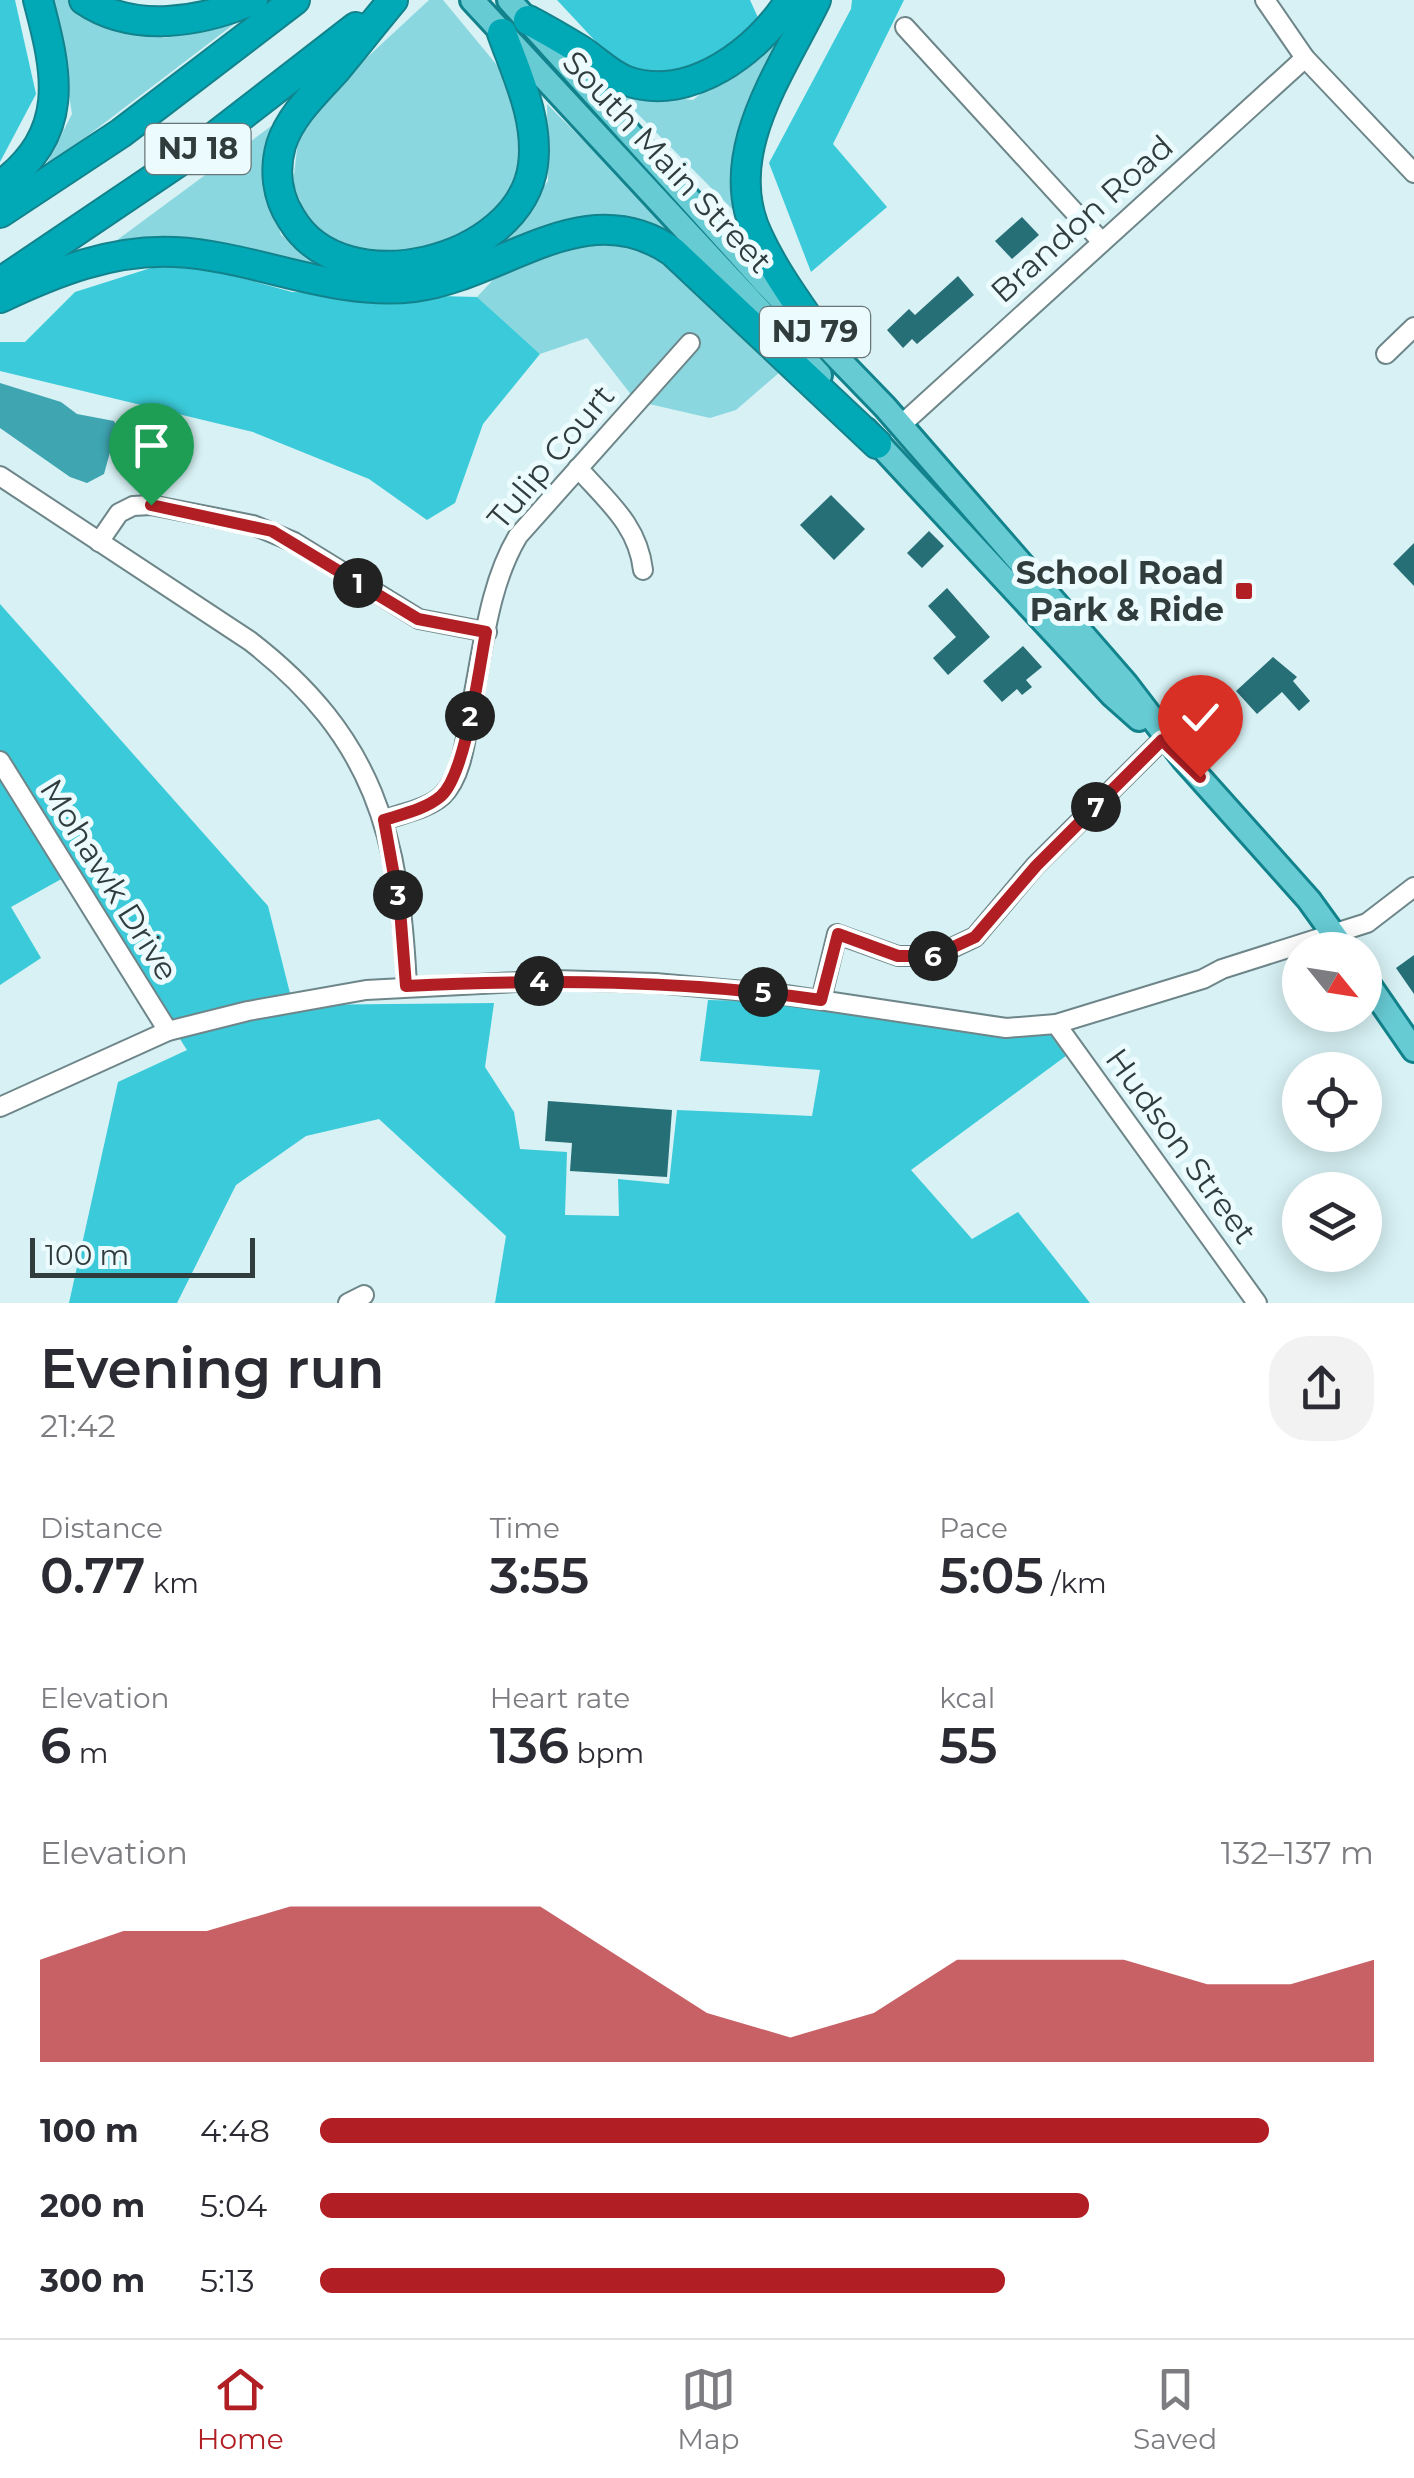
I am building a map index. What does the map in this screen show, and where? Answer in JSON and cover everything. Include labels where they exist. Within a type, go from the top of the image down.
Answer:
[{"type":"highway","points":[[0,186],[33,154],[52,114],[55,73],[38,0]]},
{"type":"highway","points":[[84,0],[108,13],[148,22],[193,18],[254,0]]},
{"type":"highway","name":"NJ 18","points":[[0,214],[121,133],[295,0]]},
{"type":"highway","points":[[389,0],[298,114],[280,146],[278,185],[286,212],[306,239],[338,258],[374,266],[447,256],[485,236],[508,218],[522,200],[533,165],[533,127],[502,32]]},
{"type":"highway","name":"NJ 18","points":[[0,282],[205,144],[389,0]]},
{"type":"highway","points":[[518,10],[624,80],[658,86],[689,80],[728,64],[768,31],[790,0]]},
{"type":"highway","points":[[816,0],[752,130],[744,164],[748,205],[757,235],[823,340]]},
{"type":"highway","points":[[0,298],[78,265],[155,252],[185,253],[353,285],[415,286],[450,278],[572,233],[616,229],[650,238],[674,252],[877,444]]},
{"type":"main road","name":"South Main Street","points":[[476,4],[808,361],[877,444],[1112,694],[1184,760]]},
{"type":"main road","name":"South Main Street","points":[[518,10],[900,426],[1126,684],[1184,760],[1310,900],[1332,932]]},
{"type":"main road","points":[[1382,1004],[1414,1050]]},
{"type":"street","points":[[1265,0],[1305,58],[1414,174]]},
{"type":"street","points":[[906,26],[1101,241]]},
{"type":"street","name":"Brandon Road","points":[[900,426],[1305,58]]},
{"type":"street","points":[[1386,354],[1414,328]]},
{"type":"street","name":"Tulip Court","points":[[384,820],[428,804],[443,795],[453,781],[501,568],[518,536],[690,342]]},
{"type":"street","points":[[578,468],[632,528],[643,570]]},
{"type":"street","points":[[0,476],[250,641],[308,691],[352,751],[384,820],[400,909],[406,986]]},
{"type":"street","points":[[100,542],[119,514],[132,506],[151,505],[253,525],[294,542],[418,619],[486,632]]},
{"type":"street","points":[[821,1000],[838,934],[898,956],[934,956],[975,937],[1036,866],[1162,740]]},
{"type":"street","name":"Mohawk Drive","points":[[0,761],[168,1031]]},
{"type":"street","points":[[1354,932],[1414,886]]},
{"type":"street","points":[[0,1108],[168,1031],[248,1011],[366,990],[601,981],[821,1000],[988,1028],[1056,1024],[1202,980],[1222,969],[1282,955]]},
{"type":"street","name":"Hudson Street","points":[[1056,1024],[1256,1303]]},
{"type":"shaded area","points":[[0,0],[15,0],[36,94],[0,162]]},
{"type":"shaded area","points":[[50,0],[70,0],[87,19],[165,38],[242,18],[44,169],[72,114],[59,29]]},
{"type":"shaded area","points":[[429,0],[443,0],[501,70],[521,135],[517,184],[479,233],[400,256],[348,251],[311,226],[293,184],[298,140],[320,101]]},
{"type":"shaded area","points":[[557,0],[750,0],[760,22],[711,62],[644,78],[599,45]]},
{"type":"shaded area","points":[[852,0],[904,0],[833,144],[887,207],[811,272],[769,163],[851,9]]},
{"type":"shaded area","points":[[801,12],[739,216],[615,91],[693,100]]},
{"type":"shaded area","points":[[547,104],[678,235],[616,217],[583,219],[504,241],[548,181]]},
{"type":"shaded area","points":[[289,113],[266,179],[281,235],[335,272],[109,246]]},
{"type":"shaded area","points":[[600,240],[646,246],[715,301],[780,372],[736,410],[710,418],[636,401],[587,338],[540,354],[477,297],[507,265]]},
{"type":"shaded area","points":[[176,260],[292,292],[477,297],[540,354],[483,424],[455,503],[427,520],[369,479],[253,432],[0,371],[0,342],[25,342],[75,292]]},
{"type":"shaded area","points":[[0,383],[61,402],[77,414],[114,421],[117,427],[104,474],[87,483],[70,477],[0,428]]},
{"type":"shaded area","points":[[0,604],[268,906],[293,1005],[494,1003],[485,1067],[514,1112],[520,1149],[567,1152],[565,1215],[619,1216],[618,1179],[669,1184],[677,1110],[812,1116],[820,1070],[700,1061],[708,1000],[872,1004],[1062,1023],[1074,1050],[911,1170],[972,1239],[1018,1212],[1090,1303],[495,1303],[506,1236],[379,1119],[306,1136],[236,1185],[177,1303],[69,1303],[118,1082],[187,1050],[74,872],[11,907],[41,958],[0,985]]},
{"type":"building","points":[[1022,217],[1039,235],[1012,259],[995,241]]},
{"type":"building","points":[[958,276],[974,295],[917,344],[912,339],[903,348],[887,330],[909,309],[915,315]]},
{"type":"building","points":[[831,495],[865,529],[834,560],[800,525]]},
{"type":"building","points":[[929,531],[944,546],[922,568],[907,553]]},
{"type":"building","points":[[1414,543],[1414,586],[1393,564]]},
{"type":"building","points":[[947,588],[990,637],[948,675],[933,658],[956,637],[928,606]]},
{"type":"building","points":[[1023,646],[1042,667],[1026,680],[1032,687],[1022,695],[1017,689],[1002,702],[983,681]]},
{"type":"building","points":[[1273,657],[1297,677],[1293,681],[1310,701],[1299,711],[1282,692],[1257,714],[1236,691]]},
{"type":"building","points":[[1414,955],[1414,994],[1396,968]]},
{"type":"building","points":[[548,1101],[672,1110],[667,1177],[570,1171],[572,1143],[545,1141]]},
{"type":"place","name":"School Road Park & Ride","points":[[1244,591]]},
{"type":"route","points":[[151,505],[272,531],[418,619],[486,632],[453,781],[443,795],[428,804],[384,820],[400,909],[406,986],[554,980],[655,984],[821,1000],[838,934],[898,956],[934,956],[975,937],[1036,866],[1162,740],[1200,777]]}]
